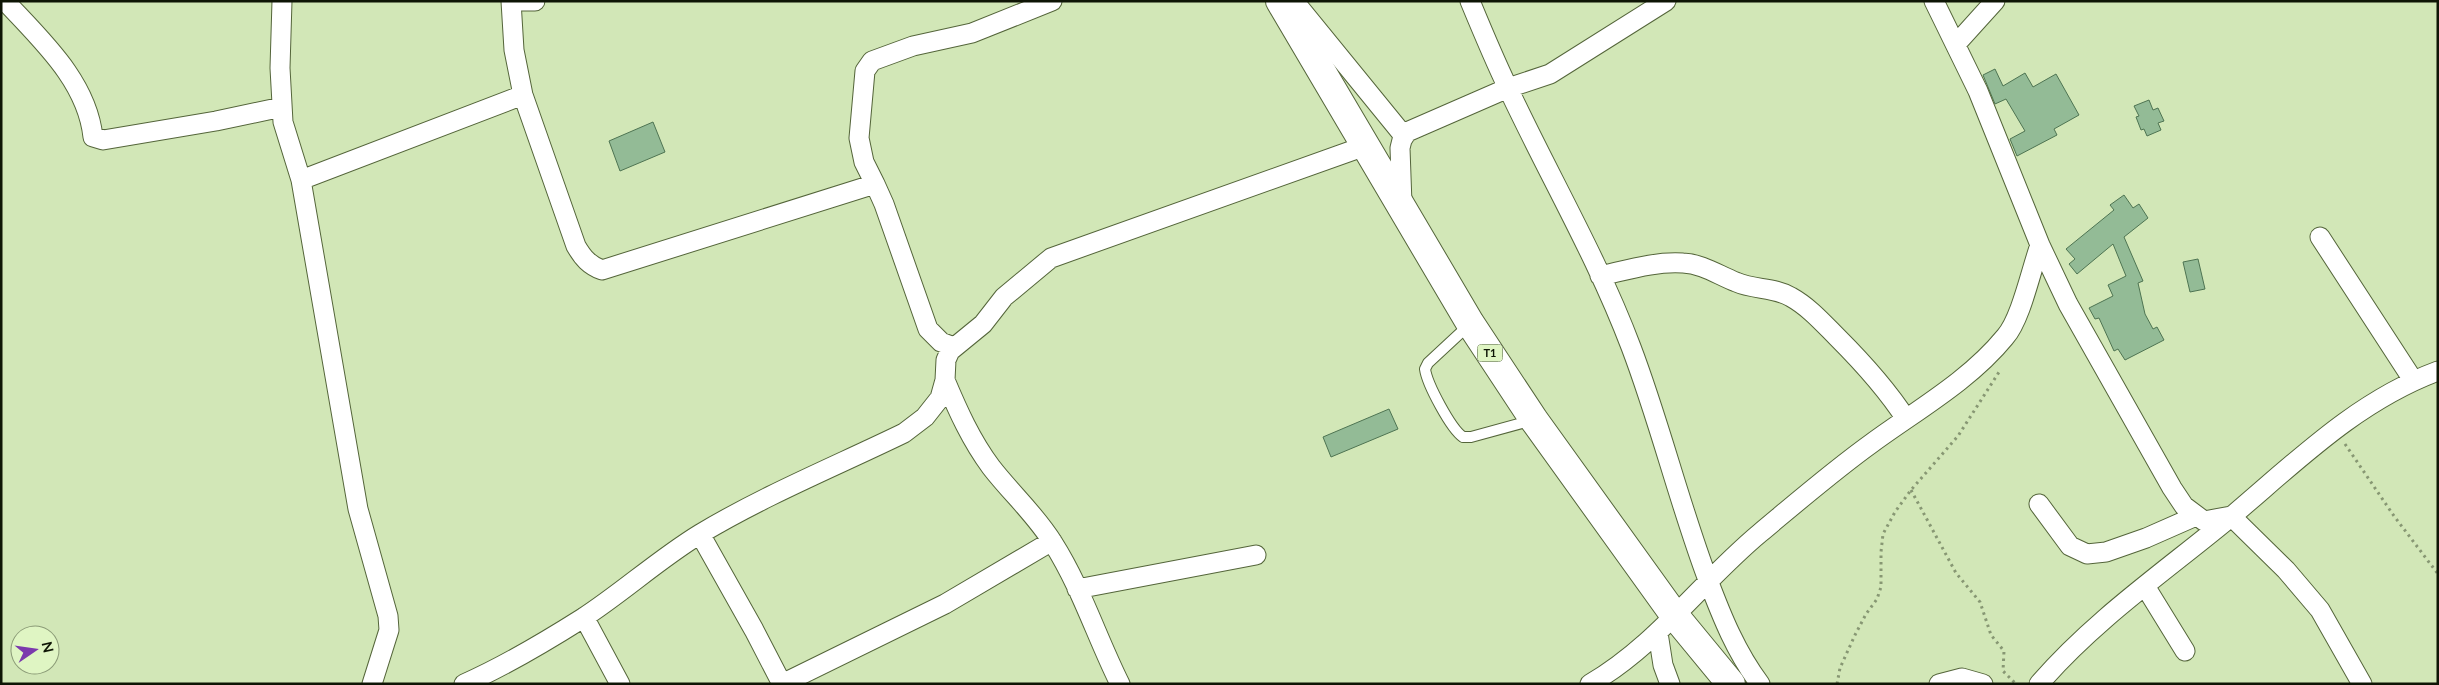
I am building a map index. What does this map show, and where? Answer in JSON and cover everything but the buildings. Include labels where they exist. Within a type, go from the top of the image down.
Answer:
[{"type":"highway","name":"T1","points":[[1280,1],[1470,323],[1666,624],[1731,684]]},
{"type":"street","points":[[4,1],[47,47],[75,86],[84,99],[93,136],[103,140],[216,121],[282,107]]},
{"type":"street","points":[[282,1],[283,122],[301,180],[325,307],[358,509],[388,616],[389,630],[372,684]]},
{"type":"street","points":[[511,1],[514,50],[523,95],[576,246],[584,260],[602,270],[875,184]]},
{"type":"street","points":[[524,1],[535,1]]},
{"type":"street","points":[[954,347],[941,342],[928,329],[884,204],[862,156],[859,138],[865,71],[872,60],[913,46],[972,33],[1052,1]]},
{"type":"street","points":[[1294,1],[1404,136]]},
{"type":"street","points":[[1470,1],[1508,88],[1600,276],[1630,344],[1651,401],[1695,545],[1709,582],[1734,643],[1760,684]]},
{"type":"street","points":[[1402,205],[1400,157],[1404,136],[1413,128],[1508,88],[1550,74],[1631,21],[1666,1]]},
{"type":"street","points":[[1934,1],[1978,91],[2040,245],[2068,304],[2172,488],[2184,506],[2204,521],[2232,516]]},
{"type":"street","points":[[1956,43],[1995,1]]},
{"type":"street","points":[[301,180],[523,95]]},
{"type":"street","points":[[464,684],[492,672],[584,617],[643,572],[700,534],[741,511],[904,433],[931,411],[940,398],[945,380],[946,360],[954,347],[983,324],[1004,297],[1051,258],[1365,146]]},
{"type":"street","points":[[2320,237],[2413,380]]},
{"type":"street","points":[[1590,684],[1613,671],[1666,624],[1758,535],[1870,444],[1971,372],[2006,336],[2018,313],[2040,245]]},
{"type":"street","points":[[1600,276],[1659,264],[1683,262],[1711,270],[1736,283],[1779,291],[1792,297],[1820,319],[1874,374],[1906,419]]},
{"type":"street","points":[[2039,684],[2078,642],[2335,429],[2373,403],[2413,380],[2435,376]]},
{"type":"street","points":[[945,380],[963,422],[977,447],[992,468],[1033,514],[1064,561],[1120,684]]},
{"type":"street","points":[[2039,504],[2070,546],[2087,554],[2106,552],[2146,538],[2196,516]]},
{"type":"street","points":[[2232,516],[2286,570],[2320,610],[2362,684]]},
{"type":"street","points":[[700,534],[750,622],[782,684],[945,604],[1052,541]]},
{"type":"street","points":[[1077,590],[1256,555]]},
{"type":"street","points":[[2145,586],[2185,650]]},
{"type":"street","points":[[584,617],[620,684]]},
{"type":"street","points":[[1666,624],[1663,666],[1670,684]]},
{"type":"street","points":[[1939,684],[1962,678],[1983,684]]},
{"type":"lane","points":[[1470,323],[1428,363],[1425,369],[1428,382],[1456,431],[1463,437],[1471,437],[1534,420]]},
{"type":"path","points":[[1838,684],[1840,668],[1854,635],[1866,614],[1878,599],[1881,587],[1883,534],[1895,512],[1911,490],[1958,436],[2001,368]]},
{"type":"path","points":[[2335,429],[2394,516],[2438,574]]},
{"type":"path","points":[[1911,490],[1956,573],[1980,602],[1987,627],[2004,651],[2003,671],[2016,684]]}]
